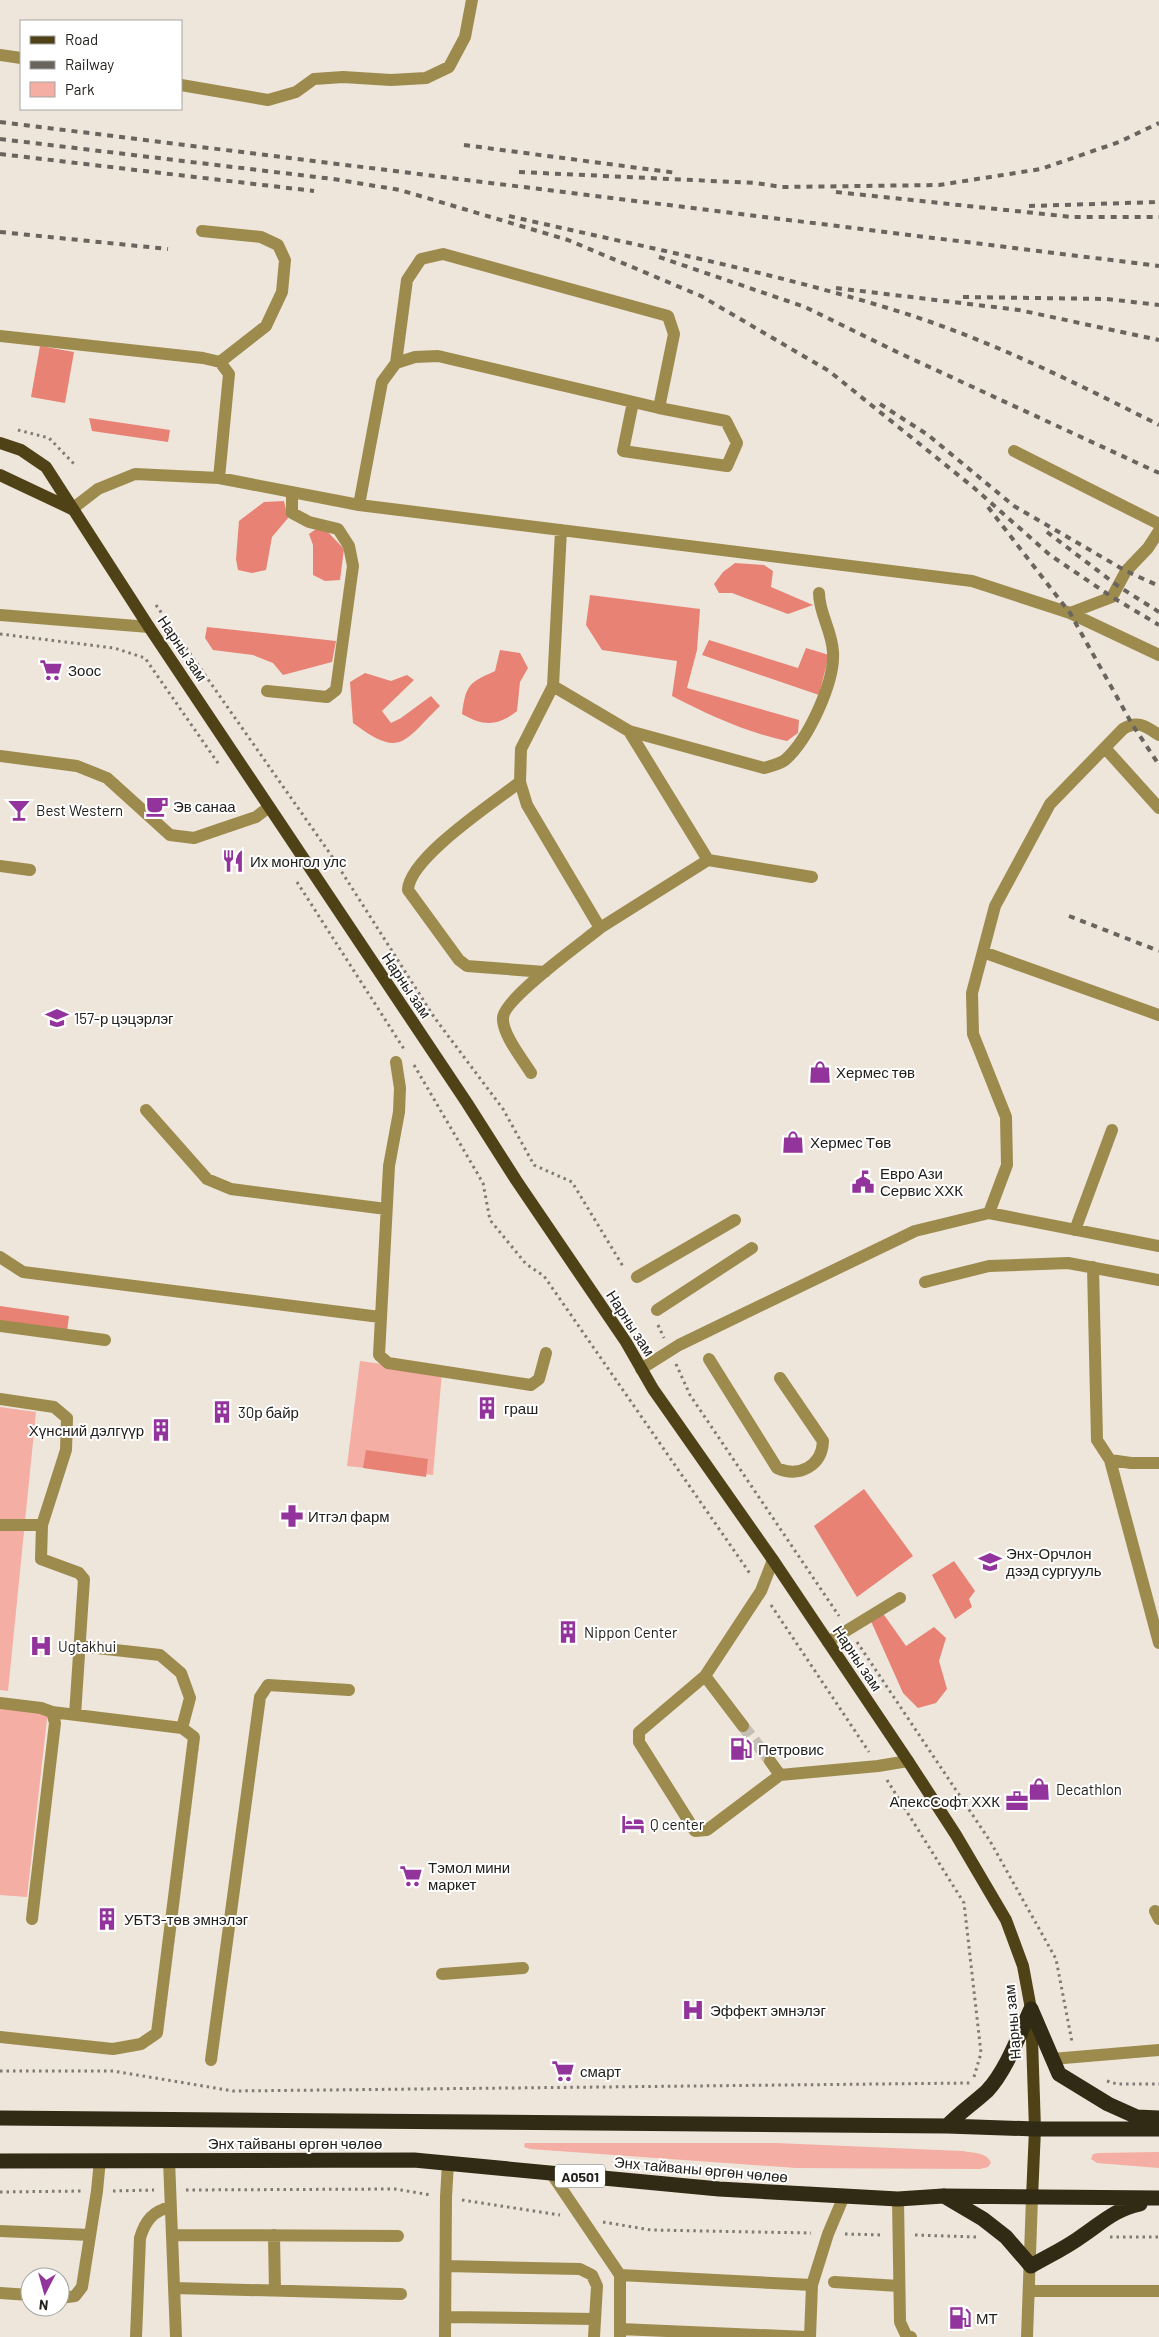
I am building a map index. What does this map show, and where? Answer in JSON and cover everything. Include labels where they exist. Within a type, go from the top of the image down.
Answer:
[{"type":"highway","points":[[1031,2010],[1059,2074],[1108,2104],[1136,2117],[1159,2118]]},
{"type":"highway","points":[[947,2126],[958,2114],[988,2090],[1009,2056],[1031,2010]]},
{"type":"highway","name":"Энх тайваны өргөн чөлөө","points":[[0,2118],[1159,2129]]},
{"type":"highway","name":"Энх тайваны өргөн чөлөө","points":[[0,2161],[414,2160],[719,2190],[898,2199],[943,2196],[1159,2199]]},
{"type":"highway","points":[[943,2196],[983,2218],[1006,2237],[1031,2266],[1082,2237],[1111,2214],[1122,2208],[1159,2199]]},
{"type":"main road","name":"Нарны зам","points":[[0,443],[21,450],[46,467],[149,628],[626,1342],[653,1390],[773,1560],[908,1761],[956,1835],[1006,1920],[1023,1966],[1031,2010],[1035,2129],[1032,2198]]},
{"type":"main road","points":[[0,475],[72,509]]},
{"type":"street","points":[[182,85],[268,100],[296,92],[314,79],[343,76],[391,80],[426,78],[449,67],[465,38],[472,0]]},
{"type":"street","points":[[0,55],[20,58]]},
{"type":"street","points":[[202,231],[261,238],[278,245],[285,260],[282,292],[266,326],[220,362]]},
{"type":"street","points":[[358,505],[382,382],[396,363],[407,280],[421,259],[443,254],[668,316],[674,334],[659,408]]},
{"type":"street","points":[[0,336],[204,358],[220,362],[229,374],[220,478]]},
{"type":"street","points":[[396,363],[414,357],[438,356],[726,422],[737,443],[727,466],[623,451],[633,402]]},
{"type":"street","points":[[1014,451],[1159,524]]},
{"type":"street","points":[[72,509],[98,489],[135,474],[220,478],[358,505],[972,581],[1070,614],[1159,655]]},
{"type":"street","points":[[266,691],[327,697],[336,690],[346,627],[353,566],[349,546],[338,529],[309,522],[292,513],[292,492]]},
{"type":"street","points":[[561,530],[553,686],[521,749],[520,782],[527,805],[600,928]]},
{"type":"street","points":[[1070,614],[1112,598],[1126,571],[1154,550],[1159,531]]},
{"type":"street","points":[[553,686],[629,731],[764,768],[784,761],[815,720],[826,689],[833,655],[831,635],[819,604],[819,593]]},
{"type":"street","points":[[0,615],[149,628]]},
{"type":"street","points":[[989,1213],[1007,1166],[1006,1117],[973,1034],[972,993],[995,906],[1050,804],[1123,729],[1132,724],[1142,723],[1159,735]]},
{"type":"street","points":[[629,731],[708,860]]},
{"type":"street","points":[[1105,748],[1159,808]]},
{"type":"street","points":[[0,756],[77,766],[107,778],[170,835],[194,838],[256,817],[269,807]]},
{"type":"street","points":[[520,782],[437,845],[408,880],[408,890],[459,960],[467,966],[545,972]]},
{"type":"street","points":[[531,1073],[506,1033],[502,1018],[509,1004],[600,928],[708,860],[812,877]]},
{"type":"street","points":[[0,866],[30,870]]},
{"type":"street","points":[[983,952],[1159,1015]]},
{"type":"street","points":[[396,1062],[400,1088],[399,1112],[389,1166],[379,1355],[388,1363],[531,1385],[539,1379],[546,1353]]},
{"type":"street","points":[[146,1110],[207,1179],[231,1188],[386,1209]]},
{"type":"street","points":[[1075,1230],[1112,1130]]},
{"type":"street","points":[[641,1369],[670,1350],[914,1231],[989,1213],[1159,1246]]},
{"type":"street","points":[[631,1275],[735,1220]]},
{"type":"street","points":[[656,1315],[752,1248]]},
{"type":"street","points":[[0,1257],[23,1272],[380,1317]]},
{"type":"street","points":[[925,1282],[989,1266],[1068,1263],[1159,1280]]},
{"type":"street","points":[[1093,1268],[1097,1440],[1110,1460],[1159,1642]]},
{"type":"street","points":[[0,1326],[105,1340]]},
{"type":"street","points":[[710,1359],[778,1468],[788,1473],[802,1472],[818,1459],[823,1449],[823,1441],[780,1378]]},
{"type":"street","points":[[0,1399],[54,1407],[67,1418],[66,1450],[42,1525],[42,1559],[78,1573],[84,1580],[75,1715]]},
{"type":"street","points":[[1110,1460],[1130,1463],[1159,1463]]},
{"type":"street","points":[[0,1525],[42,1525]]},
{"type":"street","points":[[773,1560],[761,1591],[705,1676],[639,1732],[639,1742],[694,1831],[707,1830],[780,1775],[878,1766],[908,1761]]},
{"type":"street","points":[[828,1642],[900,1598]]},
{"type":"street","points":[[79,1646],[160,1655],[181,1673],[190,1698],[182,1728]]},
{"type":"street","points":[[705,1676],[743,1726]]},
{"type":"street","points":[[211,2060],[260,1697],[268,1685],[349,1690]]},
{"type":"street","points":[[0,1704],[182,1728],[194,1736],[157,2033],[141,2044],[113,2049],[0,2037]]},
{"type":"street","points":[[32,1919],[55,1723],[52,1712]]},
{"type":"street","points":[[770,1761],[780,1775]]},
{"type":"street","points":[[442,1974],[523,1968]]},
{"type":"street","points":[[1052,2059],[1159,2050]]},
{"type":"street","points":[[70,2297],[75,2296],[82,2287],[100,2160]]},
{"type":"street","points":[[168,2160],[176,2337]]},
{"type":"street","points":[[445,2337],[448,2163]]},
{"type":"street","points":[[551,2174],[620,2275],[620,2333],[806,2337]]},
{"type":"street","points":[[810,2337],[812,2285],[828,2234],[844,2196]]},
{"type":"street","points":[[1028,2337],[1032,2198]]},
{"type":"street","points":[[898,2199],[900,2322],[906,2335],[911,2337]]},
{"type":"street","points":[[136,2337],[140,2238],[144,2223],[159,2210],[170,2207]]},
{"type":"street","points":[[0,2231],[90,2235]]},
{"type":"street","points":[[172,2235],[398,2236]]},
{"type":"street","points":[[274,2235],[275,2291]]},
{"type":"street","points":[[446,2266],[580,2270],[592,2275],[597,2286],[594,2337]]},
{"type":"street","points":[[620,2275],[812,2285]]},
{"type":"street","points":[[834,2282],[899,2286]]},
{"type":"street","points":[[174,2288],[401,2294]]},
{"type":"street","points":[[1030,2291],[1159,2290]]},
{"type":"street","points":[[0,2293],[20,2294]]},
{"type":"street","points":[[446,2317],[595,2319]]},
{"type":"path","points":[[16,430],[49,438],[66,453],[75,465]]},
{"type":"path","points":[[152,598],[330,855],[434,1017],[503,1109],[534,1165],[572,1182],[631,1275]]},
{"type":"path","points":[[0,634],[114,648],[145,658],[222,770]]},
{"type":"path","points":[[294,876],[406,1051]]},
{"type":"path","points":[[0,2071],[113,2071],[233,2091],[972,2083],[981,2053],[964,1903],[878,1766],[761,1591],[544,1276],[526,1264],[490,1220],[483,1183],[410,1059]]},
{"type":"path","points":[[656,1315],[690,1395],[990,1841],[1056,1959],[1077,2057]]},
{"type":"path","points":[[1099,2079],[1117,2084],[1159,2084]]},
{"type":"green space","points":[[360,1361],[442,1372],[433,1475],[347,1466]]},
{"type":"green space","points":[[0,1407],[36,1412],[8,1691],[0,1690]]},
{"type":"green space","points":[[0,1705],[48,1710],[27,1897],[0,1895]]},
{"type":"green space","points":[[525,2143],[776,2143],[962,2151],[983,2155],[991,2163],[988,2167],[980,2169],[796,2168],[530,2149],[524,2147]]},
{"type":"green space","points":[[1159,2152],[1159,2168],[1097,2163],[1091,2159],[1093,2154],[1099,2153]]},
{"type":"shaded area","points":[[40,346],[74,352],[65,403],[31,397]]},
{"type":"shaded area","points":[[89,418],[170,430],[168,442],[92,431]]},
{"type":"shaded area","points":[[284,501],[288,518],[272,537],[266,570],[252,573],[238,570],[236,559],[239,521],[264,502]]},
{"type":"shaded area","points":[[316,529],[325,529],[344,549],[340,580],[325,581],[313,575],[313,545],[309,534]]},
{"type":"shaded area","points":[[735,563],[764,565],[773,571],[771,587],[813,605],[788,614],[732,593],[719,593],[714,584],[723,572]]},
{"type":"shaded area","points":[[590,595],[700,609],[697,650],[687,688],[799,720],[798,733],[787,741],[757,733],[700,710],[672,696],[677,661],[602,650],[586,625]]},
{"type":"shaded area","points":[[207,627],[336,641],[332,662],[283,675],[273,663],[253,655],[213,650],[205,638]]},
{"type":"shaded area","points":[[709,640],[798,668],[806,648],[829,655],[819,695],[702,655]]},
{"type":"shaded area","points":[[500,650],[520,653],[528,668],[520,682],[517,711],[503,720],[483,723],[462,714],[465,696],[467,690],[474,682],[495,671]]},
{"type":"shaded area","points":[[365,673],[391,681],[407,675],[414,680],[382,711],[391,723],[431,696],[440,706],[418,729],[401,742],[382,741],[353,723],[350,682]]},
{"type":"shaded area","points":[[0,1306],[69,1316],[67,1332],[0,1323]]},
{"type":"shaded area","points":[[366,1450],[428,1459],[426,1477],[363,1468]]},
{"type":"shaded area","points":[[864,1489],[913,1556],[857,1597],[814,1526]]},
{"type":"shaded area","points":[[954,1561],[975,1591],[969,1599],[972,1607],[955,1619],[932,1575]]},
{"type":"shaded area","points":[[882,1612],[906,1646],[934,1627],[946,1638],[939,1661],[947,1689],[936,1703],[918,1708],[903,1693],[870,1619]]},
{"type":"tunnel","points":[[743,1726],[770,1761]]},
{"type":"railway","points":[[0,122],[1159,266]]},
{"type":"railway","points":[[519,172],[756,183],[782,187],[939,185],[1041,169],[1119,142],[1159,123]]},
{"type":"railway","points":[[0,139],[333,179],[400,190],[568,240],[701,296],[829,371],[973,487],[1050,555],[1112,597],[1159,625]]},
{"type":"railway","points":[[464,145],[677,173]]},
{"type":"railway","points":[[0,154],[314,191]]},
{"type":"railway","points":[[836,192],[1072,217],[1159,217]]},
{"type":"railway","points":[[1029,206],[1159,202]]},
{"type":"railway","points":[[509,216],[761,273],[910,315],[1005,351],[1159,425]]},
{"type":"railway","points":[[0,232],[168,249]]},
{"type":"railway","points":[[659,257],[805,307],[897,352],[1159,473]]},
{"type":"railway","points":[[836,288],[1019,310],[1159,340]]},
{"type":"railway","points":[[963,297],[1107,299],[1159,305]]},
{"type":"railway","points":[[880,404],[928,435],[1014,506],[1126,571],[1159,586]]},
{"type":"railway","points":[[988,507],[1070,613],[1132,724],[1159,765]]},
{"type":"railway","points":[[1047,532],[1118,586],[1159,612]]},
{"type":"railway","points":[[1069,916],[1159,951]]},
{"type":"place","name":"Зоос","points":[[51,670]]},
{"type":"place","name":"Эв санаа","points":[[157,806]]},
{"type":"place","name":"Best Western","points":[[19,810]]},
{"type":"place","name":"Их монгол улс","points":[[233,861]]},
{"type":"place","name":"157-р цэцэрлэг","points":[[57,1018]]},
{"type":"place","name":"Хермес төв","points":[[820,1072]]},
{"type":"place","name":"Хермес Төв","points":[[793,1142]]},
{"type":"place","name":"Евро Ази Сервис ХХК","points":[[863,1182]]},
{"type":"place","name":"граш","points":[[487,1408]]},
{"type":"place","name":"30р байр","points":[[222,1412]]},
{"type":"place","name":"Хүнсний дэлгүүр","points":[[161,1430]]},
{"type":"place","name":"Итгэл фарм","points":[[292,1516]]},
{"type":"place","name":"Энх-Орчлон дээд сургууль","points":[[990,1562]]},
{"type":"place","name":"Nippon Center","points":[[568,1632]]},
{"type":"place","name":"Ugtakhui","points":[[41,1646]]},
{"type":"place","name":"Петровис","points":[[741,1749]]},
{"type":"place","name":"Decathlon","points":[[1039,1789]]},
{"type":"place","name":"АпексСофт ХХК","points":[[1017,1801]]},
{"type":"place","name":"Q center","points":[[633,1824]]},
{"type":"place","name":"Тэмол мини маркет","points":[[411,1876]]},
{"type":"place","name":"УБТЗ-төв эмнэлэг","points":[[107,1919]]},
{"type":"place","name":"Эффект эмнэлэг","points":[[693,2010]]},
{"type":"place","name":"смарт","points":[[563,2071]]},
{"type":"place","name":"МТ","points":[[960,2318]]}]
